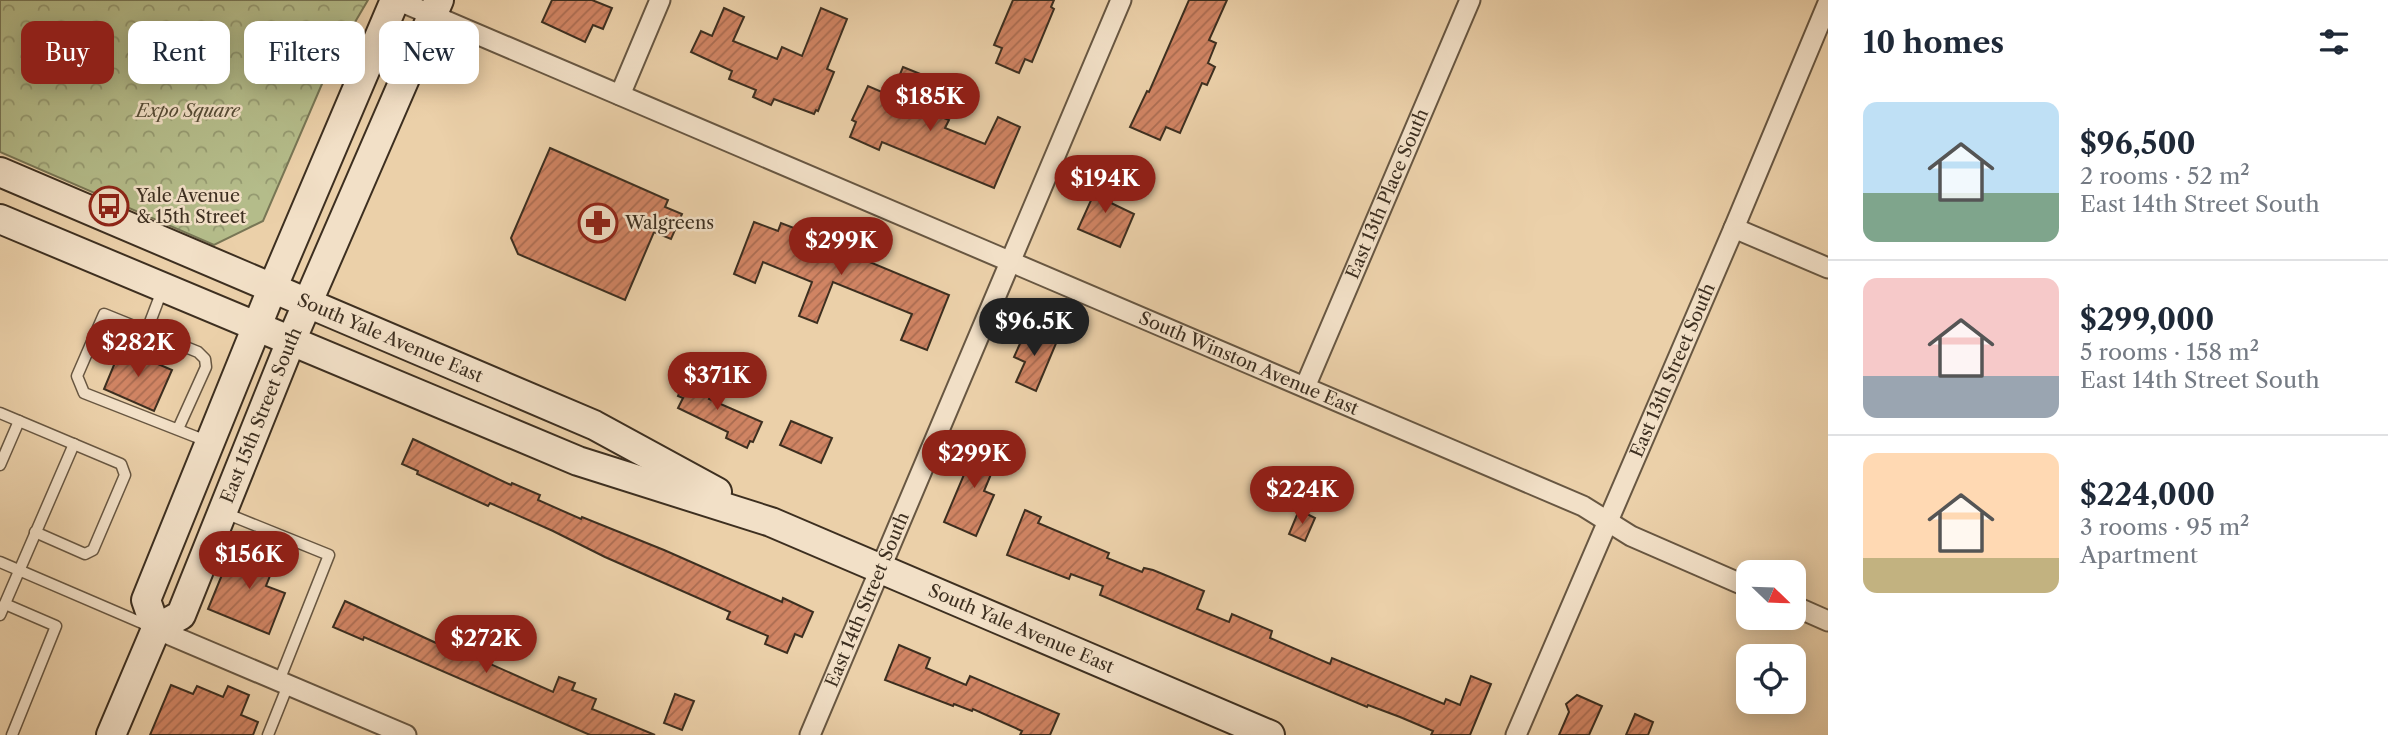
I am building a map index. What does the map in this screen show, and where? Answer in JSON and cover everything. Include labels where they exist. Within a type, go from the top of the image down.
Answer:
[{"type":"main road","points":[[111,735],[156,629],[146,600],[272,289],[396,0]]},
{"type":"main road","name":"East 15th Street South","points":[[156,629],[181,615],[291,341],[436,7]]},
{"type":"main road","name":"South Yale Avenue East","points":[[0,172],[594,425],[771,522],[1270,735]]},
{"type":"main road","name":"South Yale Avenue East","points":[[0,219],[578,461],[771,522]]},
{"type":"main road","points":[[578,461],[594,425]]},
{"type":"street","name":"South Winston Avenue East","points":[[396,0],[436,7],[620,95],[1584,506],[1631,536],[1736,582]]},
{"type":"street","points":[[620,95],[660,0]]},
{"type":"street","name":"East 14th Street South","points":[[810,735],[1121,0]]},
{"type":"street","name":"East 13th Place South","points":[[1305,387],[1470,0]]},
{"type":"street","name":"East 13th Street South","points":[[1516,735],[1828,3]]},
{"type":"street","points":[[1734,228],[1828,268]]},
{"type":"street","points":[[1806,611],[1828,621]]},
{"type":"street","points":[[156,629],[406,735]]},
{"type":"lane","points":[[146,330],[163,287]]},
{"type":"lane","points":[[178,429],[206,367],[205,359],[198,352],[104,314],[77,376],[84,393],[210,442]]},
{"type":"lane","points":[[0,413],[121,464],[125,475],[93,550],[85,554],[35,532]]},
{"type":"lane","points":[[0,466],[19,421]]},
{"type":"lane","points":[[0,615],[74,443]]},
{"type":"lane","points":[[223,512],[329,555],[283,683],[268,735]]},
{"type":"lane","points":[[0,562],[156,629]]},
{"type":"lane","points":[[5,604],[56,626],[12,735]]},
{"type":"green space","name":"Expo Square","points":[[0,0],[368,0],[356,21],[244,21],[244,84],[322,84],[263,221],[214,245],[0,152]]},
{"type":"building","points":[[552,0],[592,0],[612,8],[603,29],[593,25],[585,42],[542,22]]},
{"type":"building","points":[[1013,0],[1054,0],[1051,7],[1054,9],[1032,62],[1025,59],[1019,73],[996,63],[1002,48],[994,45]]},
{"type":"building","points":[[1189,0],[1227,0],[1209,40],[1216,43],[1208,63],[1215,67],[1207,85],[1202,83],[1180,133],[1166,127],[1160,140],[1130,127],[1147,91],[1149,92]]},
{"type":"building","points":[[724,8],[744,17],[733,41],[777,59],[782,47],[802,56],[821,8],[847,19],[827,69],[834,72],[818,111],[814,114],[774,99],[771,105],[753,97],[756,90],[729,79],[732,71],[691,52],[701,31],[712,36]]},
{"type":"building","points":[[903,67],[923,75],[911,105],[949,120],[945,128],[985,144],[998,117],[1020,127],[994,188],[882,142],[879,150],[850,137],[856,122],[852,120],[868,86],[891,96]]},
{"type":"building","name":"Walgreens","points":[[550,148],[668,200],[665,207],[682,214],[671,239],[654,232],[625,300],[518,254],[511,238]]},
{"type":"building","points":[[1093,178],[1117,189],[1111,203],[1134,214],[1120,247],[1078,229],[1093,196],[1086,194]]},
{"type":"building","points":[[754,222],[778,231],[781,223],[838,245],[836,248],[949,295],[927,350],[901,340],[912,314],[833,282],[817,323],[799,316],[812,282],[763,262],[755,283],[734,274]]},
{"type":"building","points":[[1027,328],[1057,341],[1036,391],[1016,382],[1025,362],[1014,357]]},
{"type":"building","points":[[121,348],[172,370],[154,411],[104,389]]},
{"type":"building","points":[[688,373],[715,385],[709,399],[762,422],[753,442],[750,441],[747,448],[726,438],[728,432],[678,408],[683,398],[678,396]]},
{"type":"building","points":[[791,421],[832,438],[821,463],[780,445]]},
{"type":"building","points":[[413,439],[511,485],[512,483],[540,495],[538,500],[581,519],[582,517],[664,550],[782,602],[783,598],[813,612],[802,637],[795,634],[787,653],[765,644],[768,636],[727,619],[730,612],[490,503],[488,506],[417,474],[418,471],[402,464]]},
{"type":"building","points":[[979,439],[1002,448],[984,491],[994,495],[976,536],[944,522]]},
{"type":"building","points":[[1025,510],[1041,517],[1038,523],[1109,553],[1107,558],[1142,572],[1144,568],[1153,570],[1204,591],[1197,609],[1229,622],[1232,614],[1272,631],[1270,638],[1330,664],[1332,658],[1444,704],[1446,699],[1460,705],[1471,676],[1491,684],[1470,735],[1431,735],[1433,731],[1400,717],[1368,705],[1367,707],[1100,595],[1103,586],[1071,574],[1069,579],[1007,555]]},
{"type":"building","points":[[1299,510],[1315,518],[1305,541],[1289,534]]},
{"type":"building","points":[[244,545],[277,558],[266,586],[285,593],[269,634],[208,609],[226,565],[235,568]]},
{"type":"building","points":[[345,601],[447,648],[448,645],[553,692],[559,677],[575,683],[572,690],[596,699],[592,709],[655,735],[590,735],[364,637],[363,640],[333,627]]},
{"type":"building","points":[[899,645],[930,658],[926,668],[966,685],[970,676],[1059,714],[1050,735],[1020,735],[1022,731],[973,709],[972,711],[954,704],[953,706],[885,680]]},
{"type":"building","points":[[171,685],[193,694],[197,686],[223,697],[228,686],[249,695],[241,715],[258,722],[253,735],[150,735]]},
{"type":"building","points":[[675,694],[694,701],[682,730],[664,723]]},
{"type":"building","points":[[1577,695],[1602,706],[1589,735],[1559,735],[1569,712],[1566,704]]},
{"type":"building","points":[[1635,714],[1653,722],[1648,735],[1626,735]]},
{"type":"place","name":"Yale Avenue & 15th Street","points":[[109,206]]},
{"type":"place","name":"Walgreens","points":[[598,223]]}]
